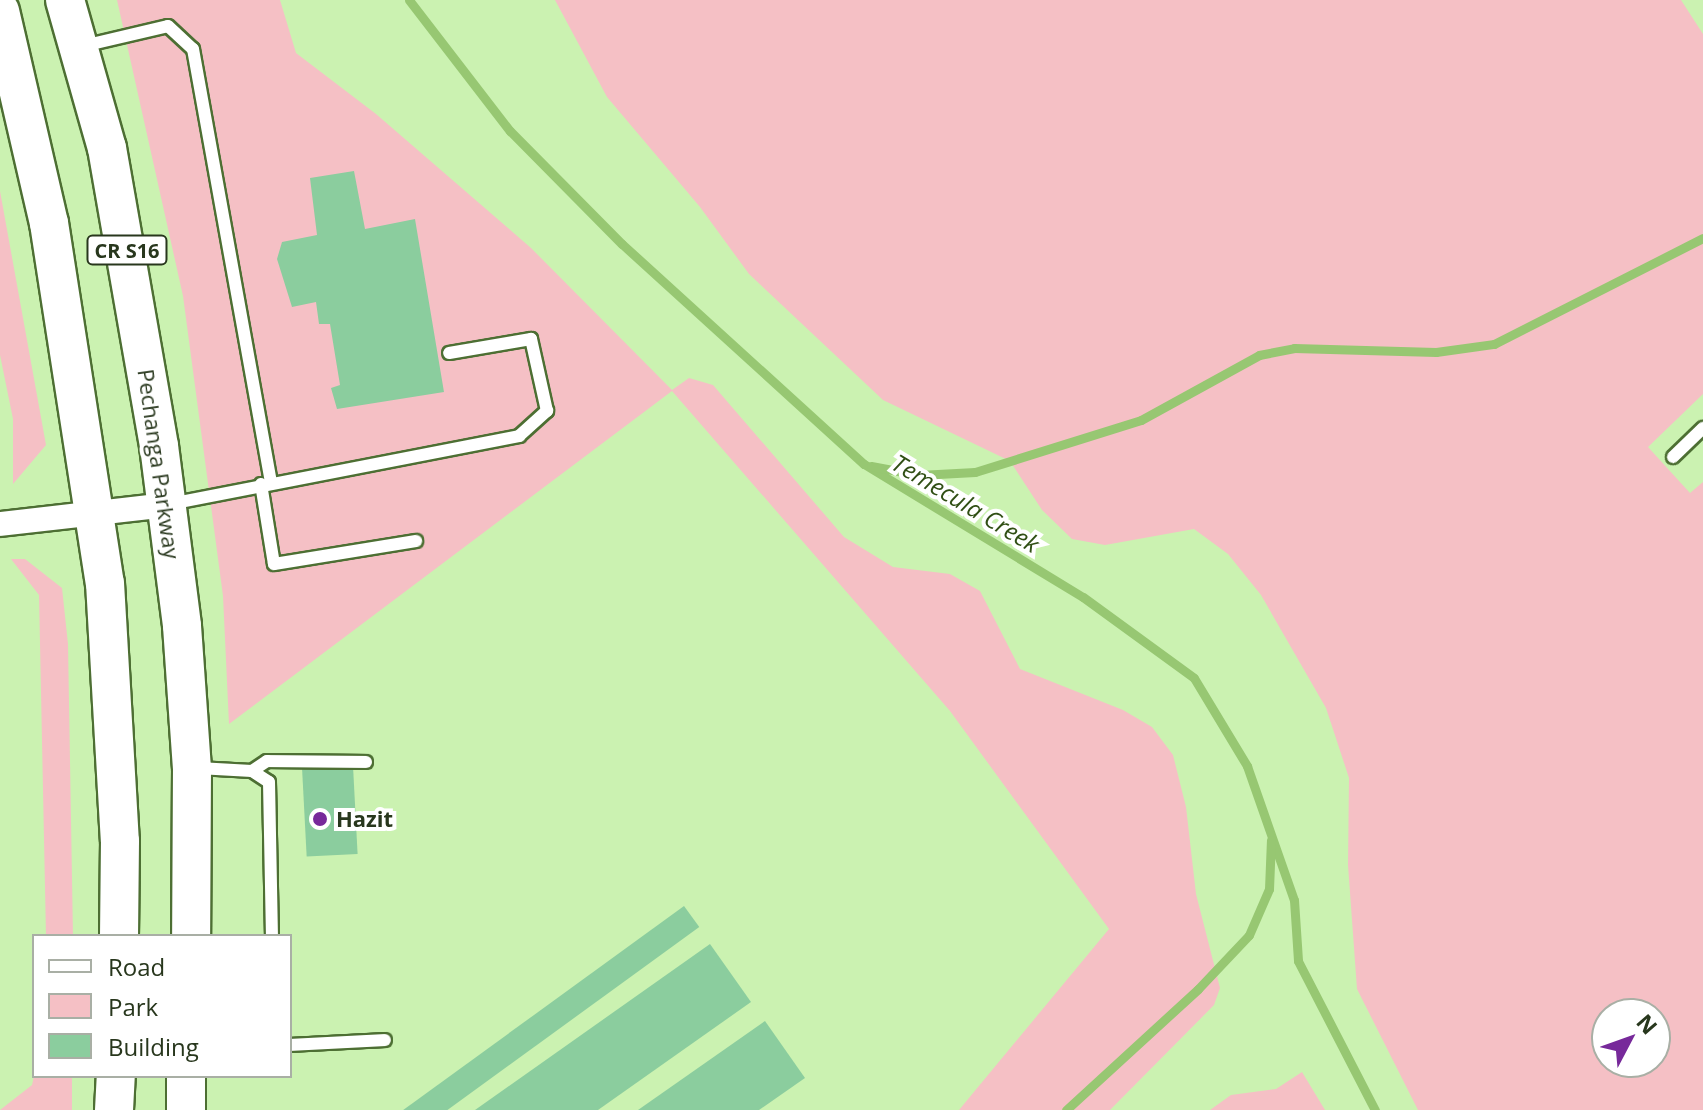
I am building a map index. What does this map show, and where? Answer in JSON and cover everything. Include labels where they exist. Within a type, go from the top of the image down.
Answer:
[{"type":"main road","name":"Pechanga Parkway","points":[[65,0],[81,46],[133,280],[166,505],[192,768],[191,934]]},
{"type":"main road","name":"CR S16","points":[[0,11],[49,223],[105,583],[120,841],[119,934]]},
{"type":"main road","points":[[114,1110],[116,1078]]},
{"type":"main road","points":[[186,1078],[186,1110]]},
{"type":"street","points":[[0,524],[166,505]]},
{"type":"lane","points":[[81,46],[168,26],[193,49],[266,483],[274,564],[416,541]]},
{"type":"lane","points":[[166,505],[266,483],[519,436],[547,411],[531,339],[449,353]]},
{"type":"lane","points":[[1673,457],[1703,428]]},
{"type":"lane","points":[[252,771],[267,761],[366,762]]},
{"type":"lane","points":[[192,768],[252,771],[269,782],[272,934]]},
{"type":"lane","points":[[292,1045],[385,1040]]},
{"type":"green space","points":[[117,0],[280,0],[296,53],[376,114],[531,248],[672,390],[689,378],[713,385],[844,537],[893,567],[950,574],[980,591],[1020,669],[1123,710],[1152,727],[1173,755],[1186,807],[1196,894],[1220,988],[1214,1005],[1110,1110],[959,1110],[1109,929],[950,711],[672,391],[229,724],[223,596],[183,296]]},
{"type":"green space","points":[[555,0],[1681,0],[1703,34],[1703,394],[1648,447],[1690,493],[1703,482],[1703,1110],[1418,1110],[1357,989],[1348,865],[1349,778],[1326,708],[1261,595],[1228,554],[1194,529],[1105,545],[1072,539],[1042,510],[1010,461],[883,400],[749,274],[700,207],[607,97]]},
{"type":"green space","points":[[0,191],[46,445],[13,484],[13,419],[0,355]]},
{"type":"green space","points":[[11,559],[25,559],[62,588],[68,644],[73,934],[46,934],[39,595]]},
{"type":"green space","points":[[1302,1072],[1325,1110],[1210,1110],[1231,1095],[1276,1089]]},
{"type":"green space","points":[[34,1078],[72,1078],[72,1110],[0,1110],[32,1085]]},
{"type":"building","points":[[354,171],[365,229],[415,219],[444,392],[337,409],[331,388],[340,385],[330,324],[319,324],[316,302],[292,307],[277,259],[282,242],[317,235],[310,178]]},
{"type":"building","points":[[353,766],[358,854],[307,857],[302,769]]},
{"type":"building","points":[[684,906],[699,927],[447,1110],[403,1110]]},
{"type":"building","points":[[710,944],[751,1002],[598,1110],[475,1110]]},
{"type":"building","points":[[765,1021],[805,1078],[759,1110],[638,1110]]},
{"type":"waterway","name":"Temecula Creek","points":[[409,0],[510,131],[622,244],[864,464],[1083,597],[1194,678],[1247,766],[1294,900],[1298,961],[1375,1110]]},
{"type":"waterway","points":[[871,466],[919,475],[975,472],[1141,420],[1259,355],[1294,348],[1436,352],[1494,344],[1703,238]]},
{"type":"waterway","points":[[1066,1110],[1198,989],[1249,935],[1269,889],[1271,840]]},
{"type":"place","name":"Hazit","points":[[320,819]]}]
